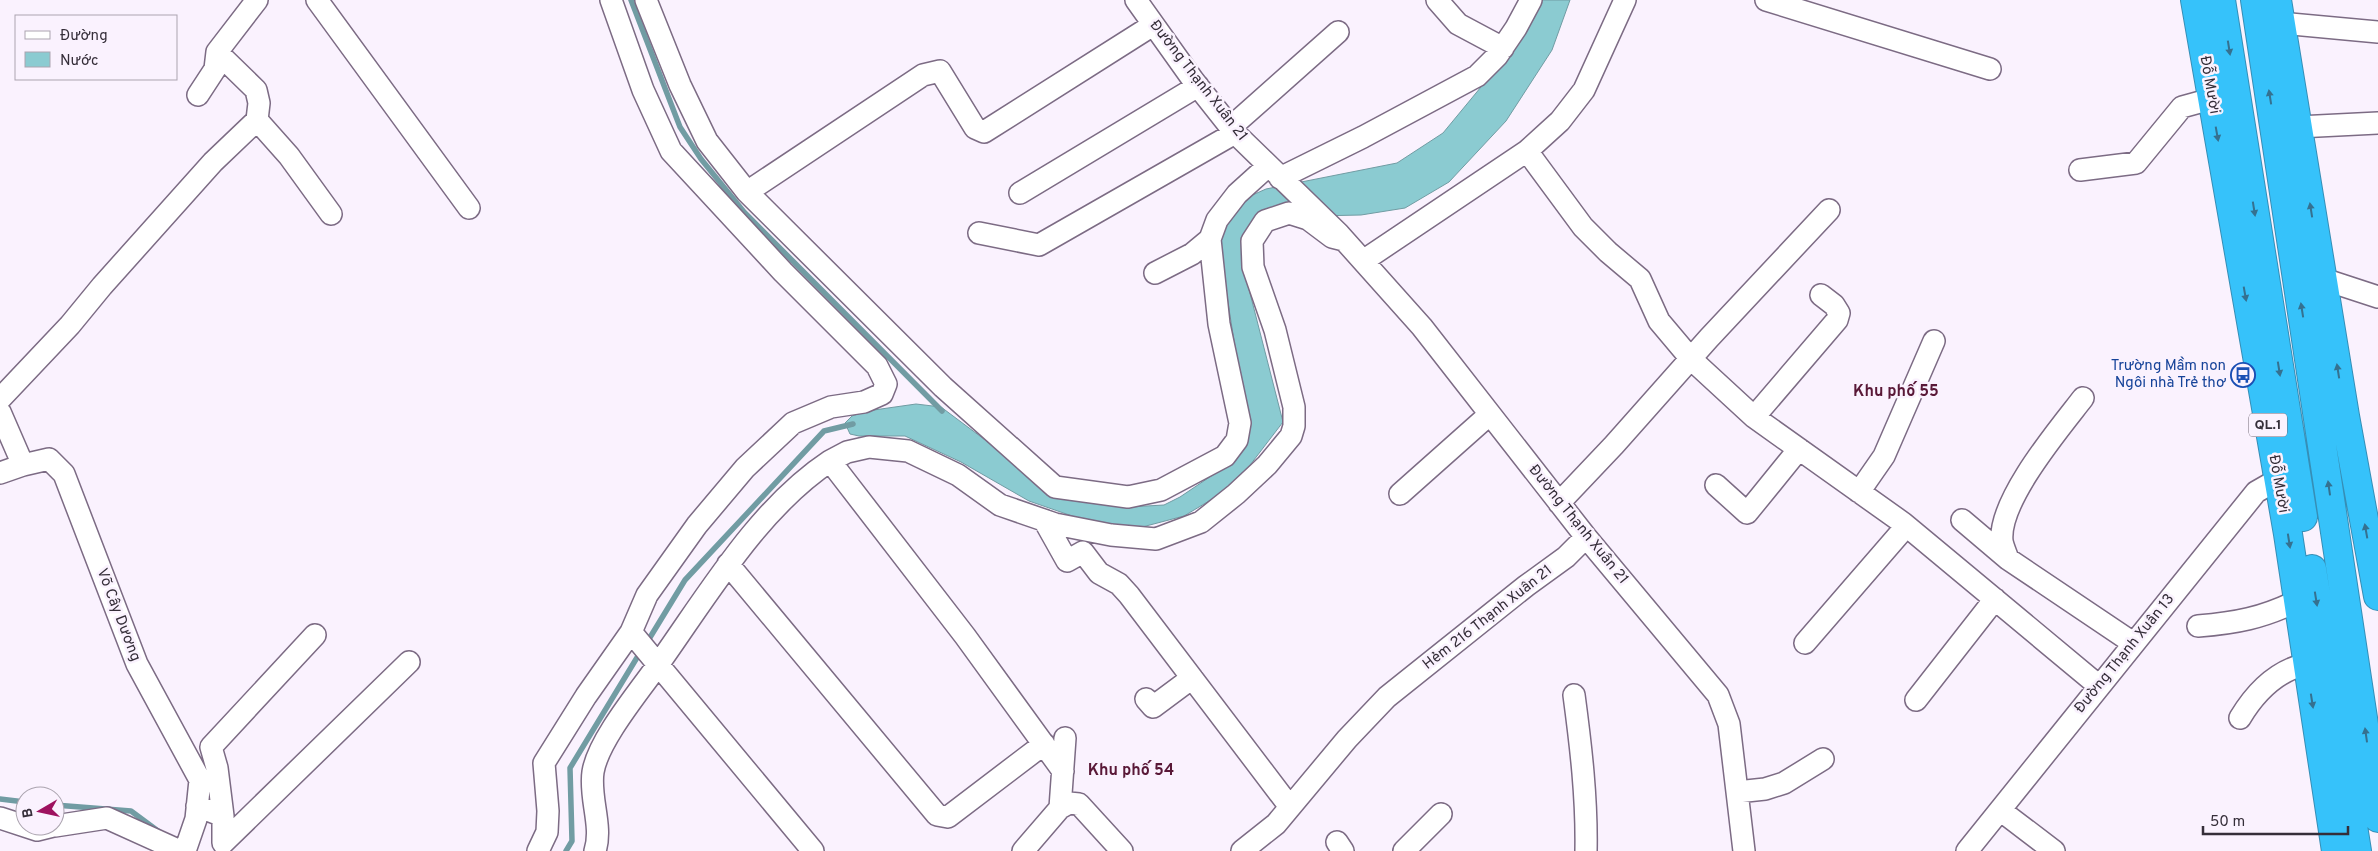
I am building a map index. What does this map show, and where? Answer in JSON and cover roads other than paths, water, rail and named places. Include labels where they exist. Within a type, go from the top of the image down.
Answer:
[{"type":"highway","name":"Đỗ Mười","points":[[2195,0],[2211,99],[2287,477],[2357,851]]},
{"type":"highway","name":"Đỗ Mười","points":[[2221,0],[2287,477],[2297,600],[2336,851]]},
{"type":"highway","points":[[2255,0],[2286,128],[2310,281],[2378,818]]},
{"type":"highway","points":[[2279,12],[2286,128]]},
{"type":"highway","points":[[2310,281],[2378,596]]},
{"type":"highway","points":[[2318,851],[2328,802]]},
{"type":"street","points":[[198,95],[215,69],[217,52],[257,0]]},
{"type":"street","points":[[317,0],[469,208]]},
{"type":"street","points":[[538,851],[547,832],[548,810],[544,763],[586,696],[631,632],[647,595],[692,533],[745,468],[764,448],[793,423],[831,407],[864,402],[876,397],[882,394],[886,384],[877,366],[783,272],[671,151],[643,90],[611,0]]},
{"type":"street","points":[[646,0],[680,84],[707,140],[747,192],[943,387],[1055,487],[1128,497],[1161,490],[1225,456],[1237,440],[1240,422],[1219,324],[1210,239],[1217,220],[1237,194],[1363,137],[1477,76],[1503,48],[1531,0]]},
{"type":"street","name":"Đường Thạnh Xuân 21","points":[[1136,0],[1198,86],[1233,130],[1341,237],[1422,327],[1586,538],[1718,694],[1729,724],[1744,851]]},
{"type":"street","points":[[1437,0],[1458,24],[1503,48]]},
{"type":"street","points":[[1362,261],[1527,151],[1560,121],[1584,90],[1625,0]]},
{"type":"street","points":[[1766,0],[1990,69]]},
{"type":"street","points":[[2279,12],[2378,32]]},
{"type":"street","points":[[747,192],[923,75],[940,71],[975,128],[984,132],[1153,25]]},
{"type":"street","points":[[979,234],[1039,245],[1233,130],[1338,32]]},
{"type":"street","points":[[0,399],[70,326],[102,286],[213,162],[257,120],[259,103],[256,90],[217,52]]},
{"type":"street","points":[[1020,193],[1198,86]]},
{"type":"street","points":[[2080,170],[2136,163],[2182,107],[2211,99]]},
{"type":"street","points":[[257,120],[289,156],[331,214]]},
{"type":"street","points":[[2286,128],[2378,123]]},
{"type":"street","points":[[1527,151],[1583,227],[1608,252],[1640,279],[1659,321],[1691,359],[1754,418],[1903,523],[2099,686]]},
{"type":"street","points":[[1559,502],[1614,445],[1829,210]]},
{"type":"street","points":[[595,851],[596,826],[593,771],[604,745],[625,710],[728,564],[805,477],[847,452],[869,447],[908,451],[958,475],[1000,505],[1044,520],[1111,536],[1156,539],[1201,522],[1236,494],[1267,465],[1291,436],[1295,417],[1275,330],[1253,267],[1252,241],[1265,221],[1289,213],[1308,219],[1332,237],[1341,237]]},
{"type":"street","points":[[1154,273],[1192,254],[1210,239]]},
{"type":"street","points":[[2310,281],[2378,297]]},
{"type":"street","points":[[1754,418],[1838,320],[1839,314],[1834,305],[1820,295]]},
{"type":"street","points":[[1859,492],[1884,456],[1934,341]]},
{"type":"street","points":[[2008,559],[2002,540],[2006,518],[2020,483],[2083,398]]},
{"type":"street","points":[[0,412],[23,465]]},
{"type":"street","points":[[1400,494],[1490,414]]},
{"type":"street","points":[[1716,485],[1747,513],[1799,449]]},
{"type":"street","name":"Võ Cây Dương","points":[[0,473],[49,459],[64,474],[137,664],[200,780],[197,813]]},
{"type":"street","points":[[830,461],[964,636],[1063,771]]},
{"type":"street","name":"Đường Thạnh Xuân 13","points":[[1967,851],[2256,492],[2287,477]]},
{"type":"street","points":[[1044,520],[1067,561],[1083,552],[1099,573],[1119,584],[1290,807]]},
{"type":"street","points":[[1962,520],[2008,559],[2133,643]]},
{"type":"street","points":[[1805,643],[1902,531],[1903,523]]},
{"type":"street","name":"Hẻm 216 Thạnh Xuân 21","points":[[1242,851],[1276,824],[1347,739],[1387,697],[1526,586],[1566,557],[1586,538]]},
{"type":"street","points":[[728,564],[937,815],[948,817],[1044,744]]},
{"type":"street","points":[[1916,700],[1995,600]]},
{"type":"street","points":[[2198,626],[2235,623],[2270,614],[2297,600]]},
{"type":"street","points":[[631,632],[659,663],[813,851]]},
{"type":"street","points":[[226,847],[217,768],[211,747],[315,635]]},
{"type":"street","points":[[226,847],[409,662]]},
{"type":"street","points":[[2240,718],[2254,695],[2284,672],[2306,664]]},
{"type":"street","points":[[1146,699],[1153,707],[1192,678]]},
{"type":"street","points":[[1574,695],[1581,750],[1586,851]]},
{"type":"street","points":[[1060,808],[1065,738]]},
{"type":"street","points":[[1737,792],[1765,789],[1784,783],[1823,759]]},
{"type":"street","points":[[1024,851],[1060,808],[1070,803],[1080,804],[1122,851]]},
{"type":"street","points":[[2000,810],[2054,851]]},
{"type":"street","points":[[185,851],[197,813],[222,816]]},
{"type":"street","points":[[1404,851],[1441,814]]},
{"type":"street","points":[[0,818],[15,823]]},
{"type":"street","points":[[65,824],[107,818],[180,851]]},
{"type":"water","points":[[1535,0],[1570,0],[1552,50],[1506,121],[1449,182],[1405,208],[1361,215],[1267,217],[1243,266],[1283,422],[1234,486],[1184,516],[1127,531],[1101,526],[1029,501],[961,462],[905,436],[859,436],[850,434],[845,423],[852,416],[867,411],[916,404],[941,407],[1036,478],[1087,502],[1129,507],[1164,505],[1180,497],[1229,464],[1238,366],[1218,239],[1231,214],[1248,197],[1266,189],[1397,163],[1443,133],[1495,70]]},
{"type":"waterway","points":[[631,0],[680,127],[701,159],[744,212],[942,411]]},
{"type":"waterway","points":[[646,644],[685,580],[824,431],[853,424]]},
{"type":"waterway","points":[[566,851],[572,841],[570,768],[641,651]]},
{"type":"waterway","points":[[0,799],[15,801]]},
{"type":"waterway","points":[[65,806],[131,811],[158,831]]},
{"type":"place","name":"Trường Mầm non Ngôi nhà Trẻ thơ","points":[[2243,375]]},
{"type":"district","name":"Khu phố 55","points":[[1896,392]]},
{"type":"district","name":"Khu phố 54","points":[[1131,771]]}]
